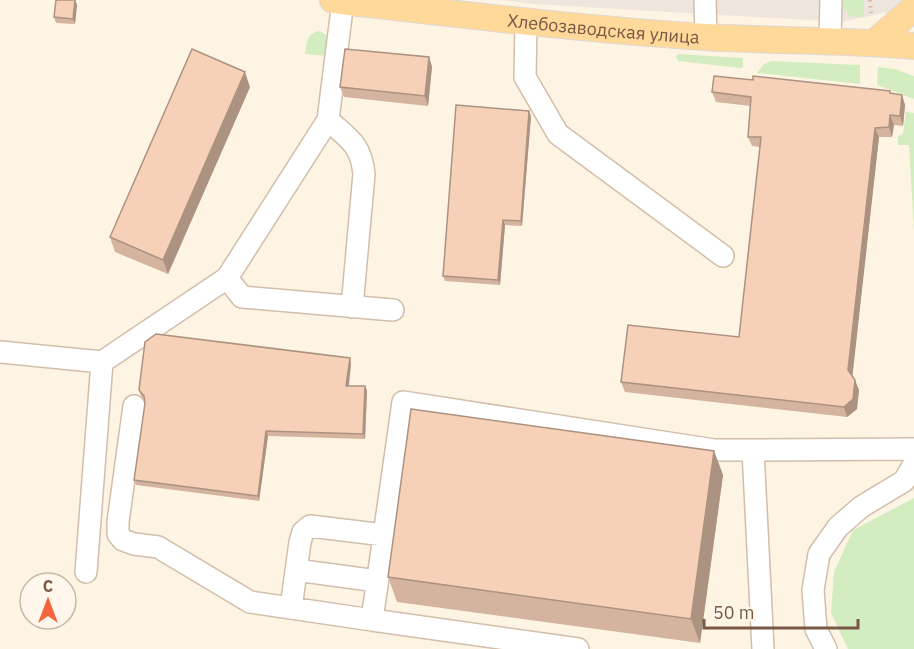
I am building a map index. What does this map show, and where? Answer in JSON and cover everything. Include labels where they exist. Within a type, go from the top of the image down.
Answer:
[{"type":"main road","name":"Хлебозаводская улица","points":[[338,1],[471,8],[526,22],[706,37],[830,40],[914,46]]},
{"type":"main road","points":[[874,43],[914,8]]},
{"type":"main road","points":[[874,43],[914,28]]},
{"type":"main road","points":[[874,43],[914,64]]},
{"type":"lane","points":[[705,0],[706,37]]},
{"type":"lane","points":[[830,40],[831,0]]},
{"type":"lane","points":[[0,352],[102,362],[227,278],[328,120],[338,1]]},
{"type":"lane","points":[[526,22],[525,77],[558,134],[723,256]]},
{"type":"lane","points":[[328,120],[353,143],[362,156],[364,174],[352,307]]},
{"type":"lane","points":[[227,278],[242,297],[393,310]]},
{"type":"lane","points":[[86,572],[102,362]]},
{"type":"lane","points":[[372,620],[403,402],[714,450],[914,450]]},
{"type":"lane","points":[[134,406],[118,522],[118,534],[123,540],[158,547],[250,602],[578,649]]},
{"type":"lane","points":[[753,450],[763,649]]},
{"type":"lane","points":[[826,649],[816,629],[813,590],[819,554],[838,527],[861,507],[904,482],[914,464]]},
{"type":"lane","points":[[291,608],[303,532],[310,526],[384,535]]},
{"type":"lane","points":[[296,570],[377,581]]},
{"type":"path","points":[[870,0],[871,13]]},
{"type":"shaded area","points":[[502,0],[910,0],[892,11],[842,22],[533,4]]},
{"type":"green space","points":[[843,0],[864,0],[864,17],[851,17],[843,8]]},
{"type":"green space","points":[[320,31],[330,41],[328,56],[305,54],[310,36]]},
{"type":"green space","points":[[678,54],[743,58],[743,67],[678,61],[676,57]]},
{"type":"green space","points":[[771,61],[860,65],[860,84],[757,73],[764,64]]},
{"type":"green space","points":[[878,67],[895,69],[914,76],[914,99],[877,85]]},
{"type":"green space","points":[[906,112],[914,113],[914,230],[909,145],[898,145],[898,136],[903,134]]},
{"type":"green space","points":[[914,498],[914,649],[848,649],[831,613],[834,572],[853,530]]},
{"type":"building","points":[[56,0],[75,0],[73,19],[54,17]]},
{"type":"building","points":[[192,49],[245,72],[163,260],[110,237]]},
{"type":"building","points":[[345,49],[429,57],[425,96],[340,87]]},
{"type":"building","points":[[714,76],[753,80],[753,76],[890,91],[890,93],[902,95],[900,116],[890,115],[889,127],[875,128],[848,370],[855,380],[853,399],[844,407],[621,382],[628,325],[739,337],[761,137],[748,137],[751,97],[712,92]]},
{"type":"building","points":[[456,105],[529,111],[521,221],[503,220],[498,280],[443,276]]},
{"type":"building","points":[[156,334],[350,358],[346,386],[365,386],[363,434],[266,431],[258,496],[134,480],[145,403],[144,396],[139,390],[145,342]]},
{"type":"building","points":[[411,409],[714,451],[691,619],[388,577]]}]
